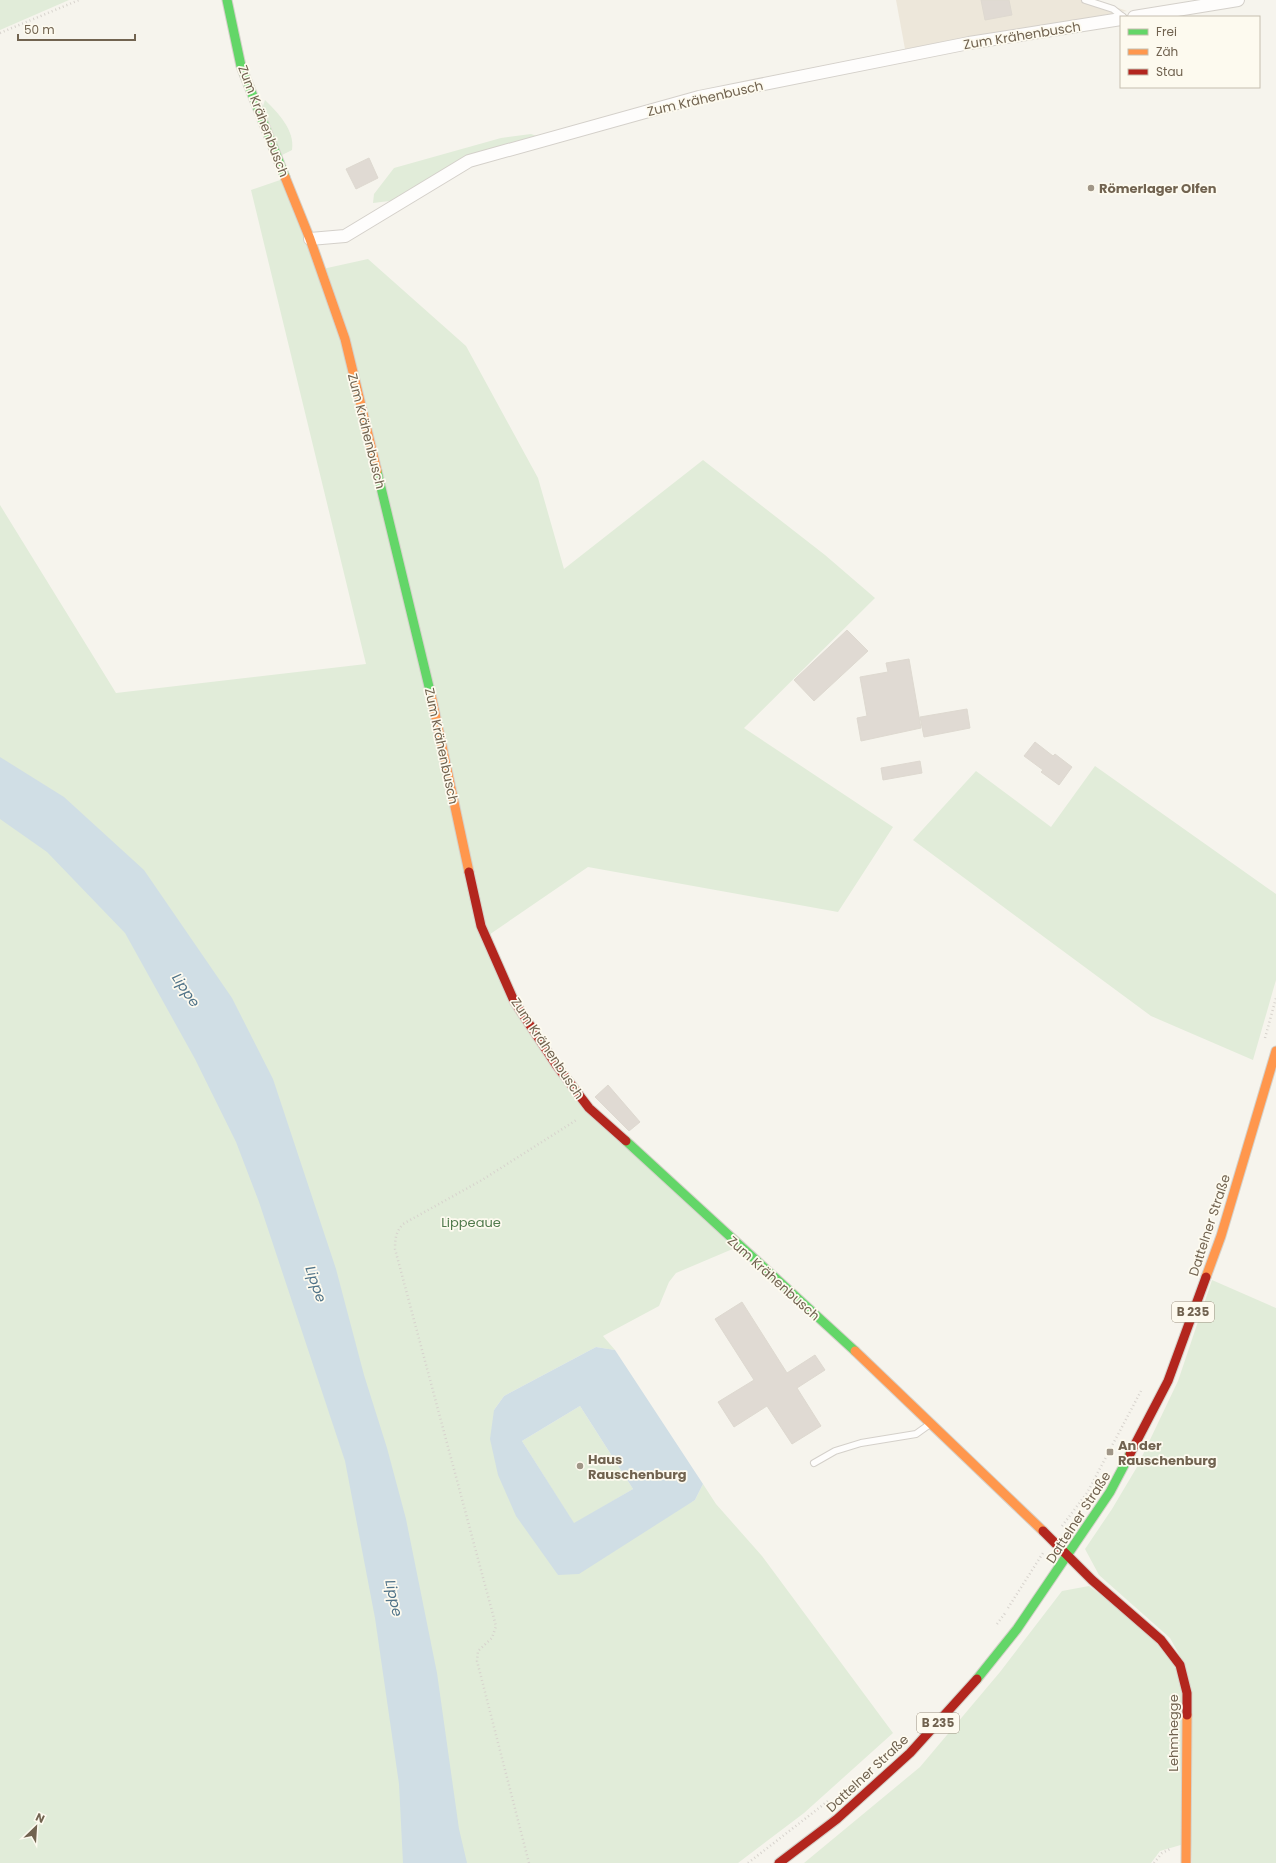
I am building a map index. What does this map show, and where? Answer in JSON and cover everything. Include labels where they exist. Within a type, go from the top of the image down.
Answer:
[{"type":"street","name":"Zum Krähenbusch","points":[[228,0],[241,66],[310,240],[345,340],[423,658],[481,926],[514,1001],[557,1066],[589,1108],[855,1351],[1068,1556]]},
{"type":"street","points":[[1140,16],[1238,0]]},
{"type":"street","name":"Zum Krähenbusch","points":[[310,240],[345,236],[469,161],[699,97],[969,43],[1120,18]]},
{"type":"street","name":"Dattelner Straße","points":[[779,1863],[836,1819],[910,1753],[965,1693],[1017,1629],[1068,1556],[1114,1486],[1168,1381],[1221,1236],[1276,1051]]},
{"type":"street","name":"Lehmhegge","points":[[1068,1556],[1092,1580],[1161,1640],[1180,1665],[1187,1693],[1186,1863]]},
{"type":"lane","points":[[1085,0],[1113,9],[1120,16]]},
{"type":"lane","points":[[814,1464],[836,1451],[855,1445],[916,1434],[931,1423]]},
{"type":"path","points":[[0,34],[79,0]]},
{"type":"path","points":[[1264,1042],[1276,998]]},
{"type":"path","points":[[530,1863],[477,1661],[478,1650],[492,1638],[496,1626],[395,1249],[395,1239],[397,1230],[404,1224],[496,1172],[576,1120],[589,1108]]},
{"type":"path","points":[[992,1630],[1006,1611],[1052,1539],[1086,1493],[1144,1386]]},
{"type":"path","points":[[748,1863],[833,1798]]},
{"type":"shaded area","points":[[896,0],[1095,0],[1127,11],[905,49]]},
{"type":"green space","points":[[0,0],[69,0],[0,30]]},
{"type":"green space","points":[[265,100],[284,122],[291,136],[292,150],[282,155],[263,106]]},
{"type":"green space","points":[[531,134],[540,137],[490,149],[398,200],[373,203],[374,194],[394,168],[501,138]]},
{"type":"green space","name":"Lippeaue","points":[[283,179],[318,270],[368,259],[466,346],[538,478],[564,569],[703,460],[825,555],[875,598],[744,728],[893,827],[838,912],[588,867],[483,939],[555,1072],[735,1248],[676,1273],[669,1282],[659,1306],[603,1336],[615,1350],[596,1347],[504,1396],[494,1410],[558,1575],[695,1500],[703,1484],[716,1504],[762,1556],[893,1733],[804,1813],[738,1863],[0,1863],[0,505],[116,693],[366,664],[251,190]]},
{"type":"green space","points":[[1095,766],[1276,894],[1276,980],[1253,1060],[1151,1016],[913,840],[976,771],[1051,827]]},
{"type":"green space","points":[[1212,1280],[1276,1308],[1276,1863],[1192,1863],[1191,1842],[1160,1851],[1151,1863],[804,1863],[920,1767],[1000,1672],[1062,1591],[1089,1586],[1180,1656],[1170,1638],[1099,1575],[1085,1549],[1112,1509],[1137,1467],[1178,1381]]},
{"type":"green space","points":[[580,1406],[633,1489],[574,1524],[522,1441]]},
{"type":"water","name":"Lippe","points":[[0,757],[64,797],[144,870],[232,998],[273,1079],[336,1269],[364,1375],[387,1448],[406,1519],[437,1673],[459,1829],[467,1863],[403,1863],[399,1784],[375,1618],[345,1461],[259,1202],[236,1142],[195,1059],[125,933],[47,852],[0,819]]},
{"type":"water","points":[[596,1347],[615,1350],[703,1484],[695,1500],[579,1574],[558,1575],[516,1516],[498,1475],[490,1439],[494,1410],[504,1396]],"holes":[[[580,1406],[633,1489],[574,1523],[522,1441]]]},
{"type":"building","points":[[981,0],[1009,0],[1012,15],[985,20]]},
{"type":"building","points":[[369,158],[378,178],[356,189],[346,169]]},
{"type":"building","points":[[847,630],[868,651],[814,701],[794,680]]},
{"type":"building","points":[[909,659],[921,728],[861,741],[857,718],[867,716],[860,677],[888,672],[886,663]]},
{"type":"building","points":[[967,709],[970,728],[924,737],[920,717]]},
{"type":"building","points":[[1035,742],[1053,756],[1055,754],[1072,767],[1059,785],[1041,772],[1043,770],[1024,756]]},
{"type":"building","points":[[920,761],[922,773],[883,780],[881,768]]},
{"type":"building","points":[[608,1085],[640,1122],[629,1131],[595,1097]]},
{"type":"building","points":[[742,1302],[787,1373],[815,1355],[825,1370],[797,1388],[821,1426],[792,1444],[767,1406],[734,1427],[718,1402],[754,1380],[715,1319]]},
{"type":"traffic: fast","points":[[227,0],[241,66],[285,177]]},
{"type":"traffic: fast","points":[[377,471],[431,695]]},
{"type":"traffic: fast","points":[[626,1141],[855,1351]]},
{"type":"traffic: fast","points":[[977,1679],[1017,1629],[1110,1492],[1130,1454]]},
{"type":"traffic: slow","points":[[285,177],[310,239],[345,339],[377,471]]},
{"type":"traffic: slow","points":[[431,695],[469,872]]},
{"type":"traffic: slow","points":[[1206,1277],[1221,1236],[1276,1051]]},
{"type":"traffic: slow","points":[[855,1351],[1043,1531]]},
{"type":"traffic: slow","points":[[1186,1863],[1187,1715]]},
{"type":"traffic: jam","points":[[469,872],[481,926],[514,1001],[557,1066],[589,1108],[626,1141]]},
{"type":"traffic: jam","points":[[1130,1454],[1168,1381],[1206,1277]]},
{"type":"traffic: jam","points":[[1043,1531],[1092,1580],[1161,1640],[1180,1665],[1187,1693],[1187,1715]]},
{"type":"traffic: jam","points":[[779,1863],[837,1819],[910,1753],[977,1679]]},
{"type":"place","name":"Römerlager Olfen","points":[[1091,188]]},
{"type":"place","name":"An der Rauschenburg","points":[[1110,1452]]},
{"type":"place","name":"Haus Rauschenburg","points":[[580,1466]]}]
